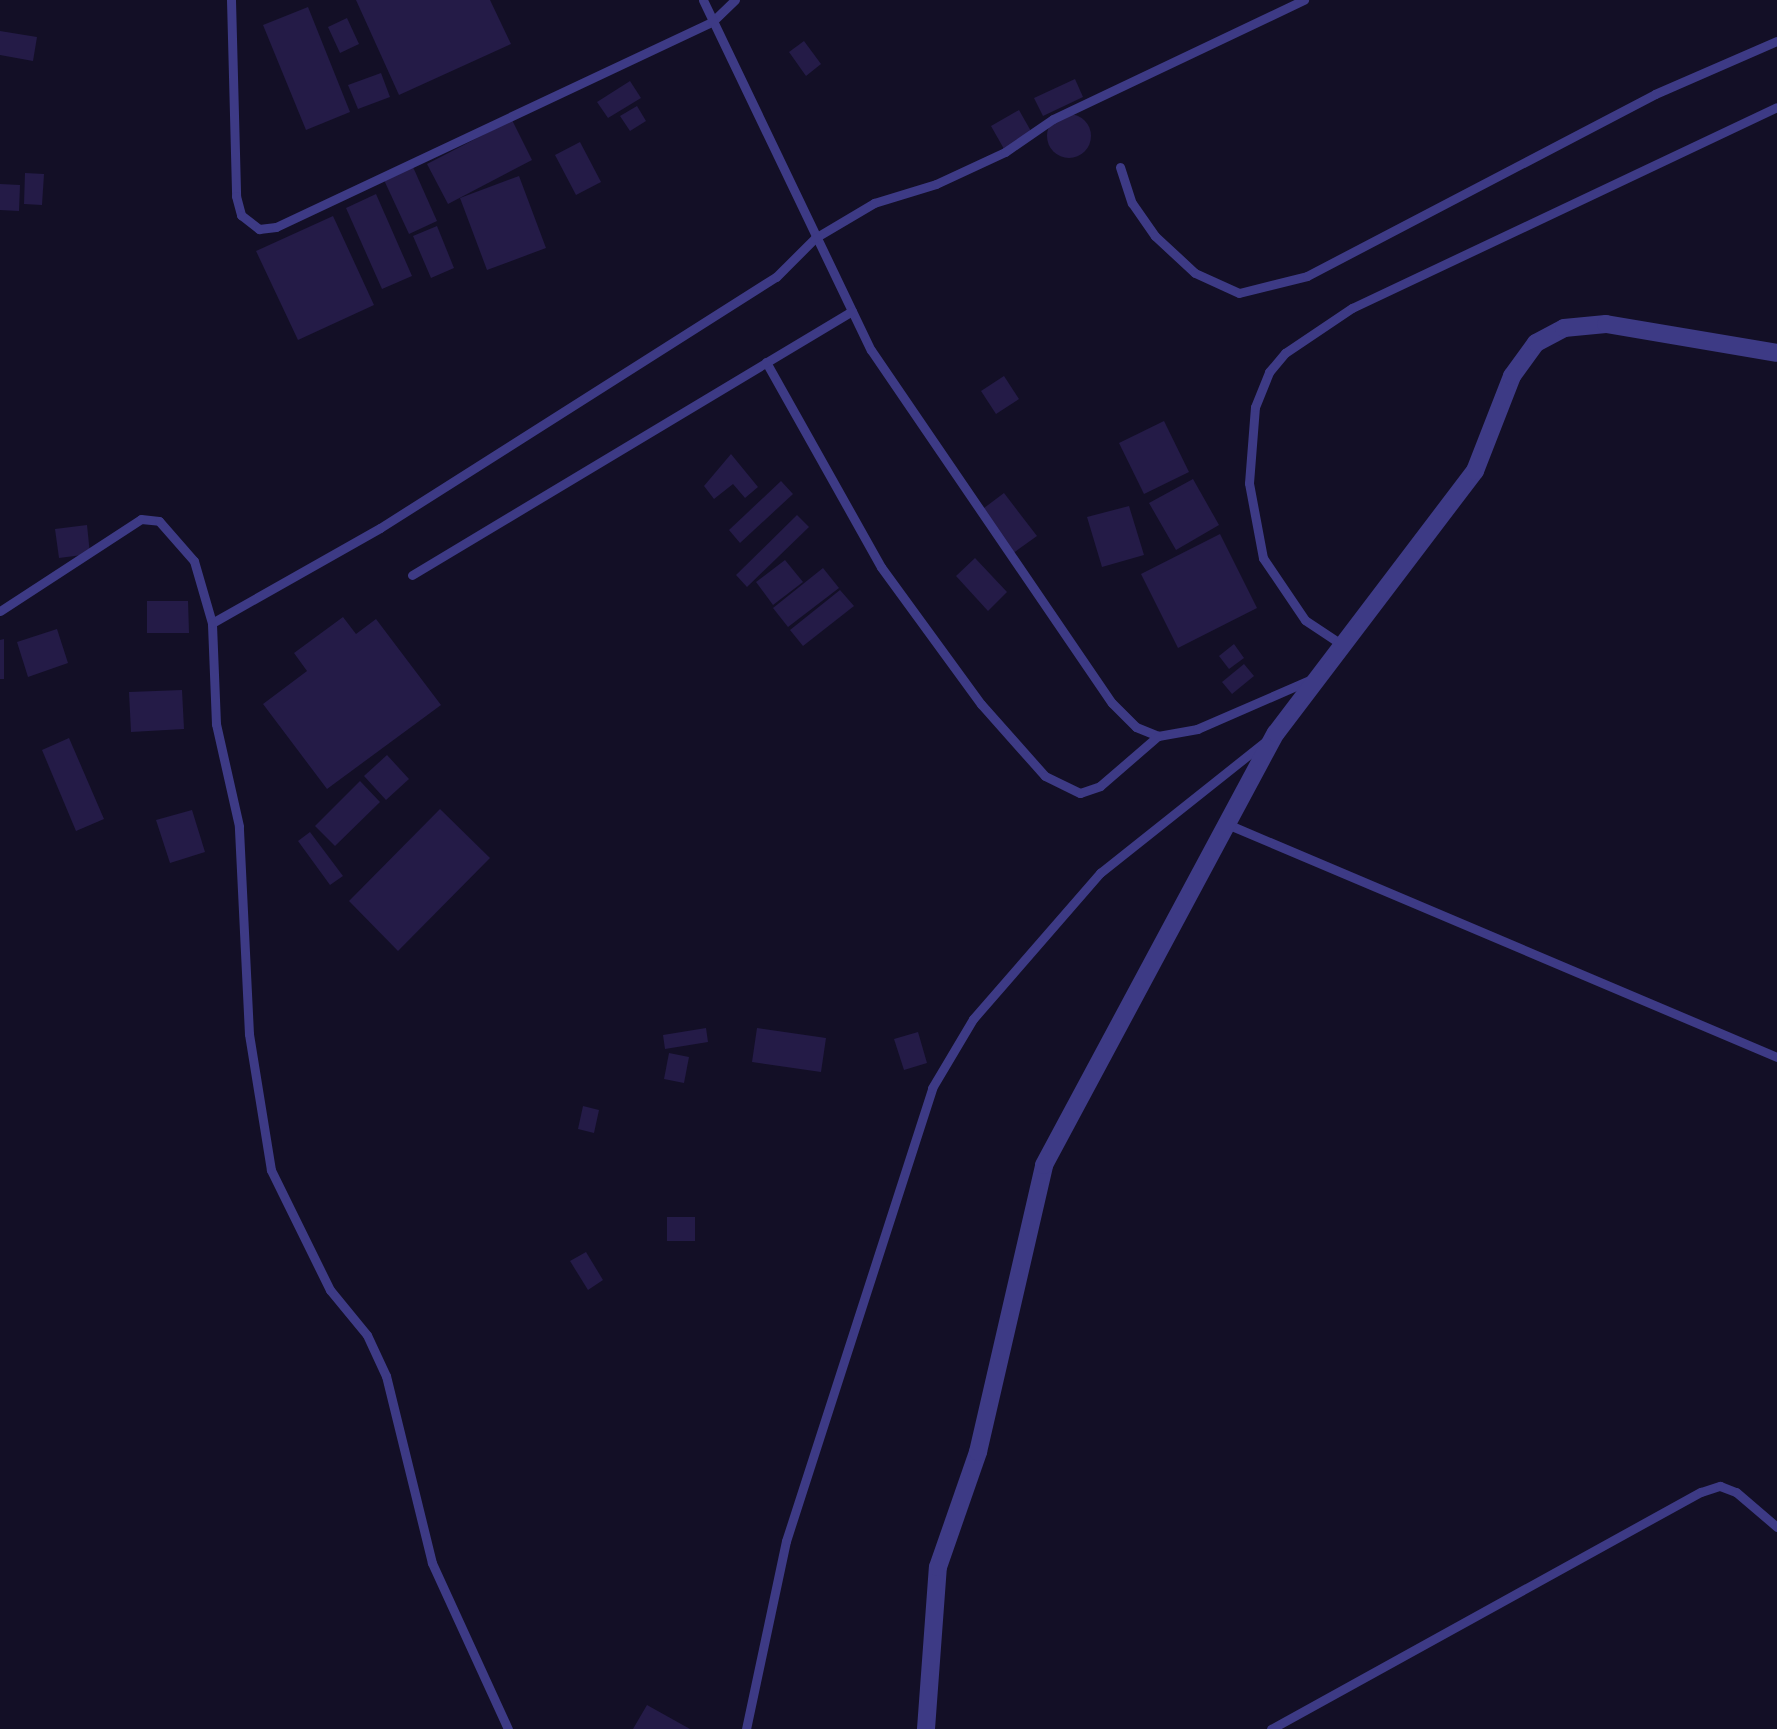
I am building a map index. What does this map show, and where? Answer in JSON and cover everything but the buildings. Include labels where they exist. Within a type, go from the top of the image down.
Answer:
[{"type":"street","points":[[926,1729],[938,1567],[978,1452],[1044,1165],[1225,823],[1276,733],[1327,673],[1341,644],[1413,562],[1475,471],[1512,376],[1536,343],[1564,328],[1606,324],[1777,353]]},
{"type":"lane","points":[[231,0],[236,197],[241,215],[259,229],[276,227],[712,22],[735,0]]},
{"type":"lane","points":[[703,0],[852,311],[941,460],[1112,703],[1136,727],[1158,736]]},
{"type":"lane","points":[[212,623],[380,528],[776,277],[816,238],[874,203],[936,184],[1005,152],[1053,119],[1304,0]]},
{"type":"lane","points":[[1120,167],[1132,203],[1155,236],[1195,273],[1240,293],[1307,276],[1655,94],[1777,41]]},
{"type":"lane","points":[[1341,644],[1305,620],[1263,558],[1249,483],[1255,407],[1285,353],[1426,270],[1777,107]]},
{"type":"lane","points":[[412,575],[852,311]]},
{"type":"lane","points":[[766,362],[881,567],[981,704],[1045,776],[1080,793],[1100,786],[1158,736],[1197,729],[1327,673]]},
{"type":"lane","points":[[0,611],[141,519],[159,521],[194,561],[212,623],[216,724],[239,826],[248,1034],[271,1170],[330,1290],[367,1335],[386,1376],[432,1563],[508,1729]]},
{"type":"lane","points":[[746,1729],[786,1541],[932,1088],[973,1019],[1100,873],[1276,733]]},
{"type":"lane","points":[[1225,823],[1777,1058]]},
{"type":"lane","points":[[1271,1729],[1701,1492],[1720,1486],[1736,1492],[1777,1527]]}]
